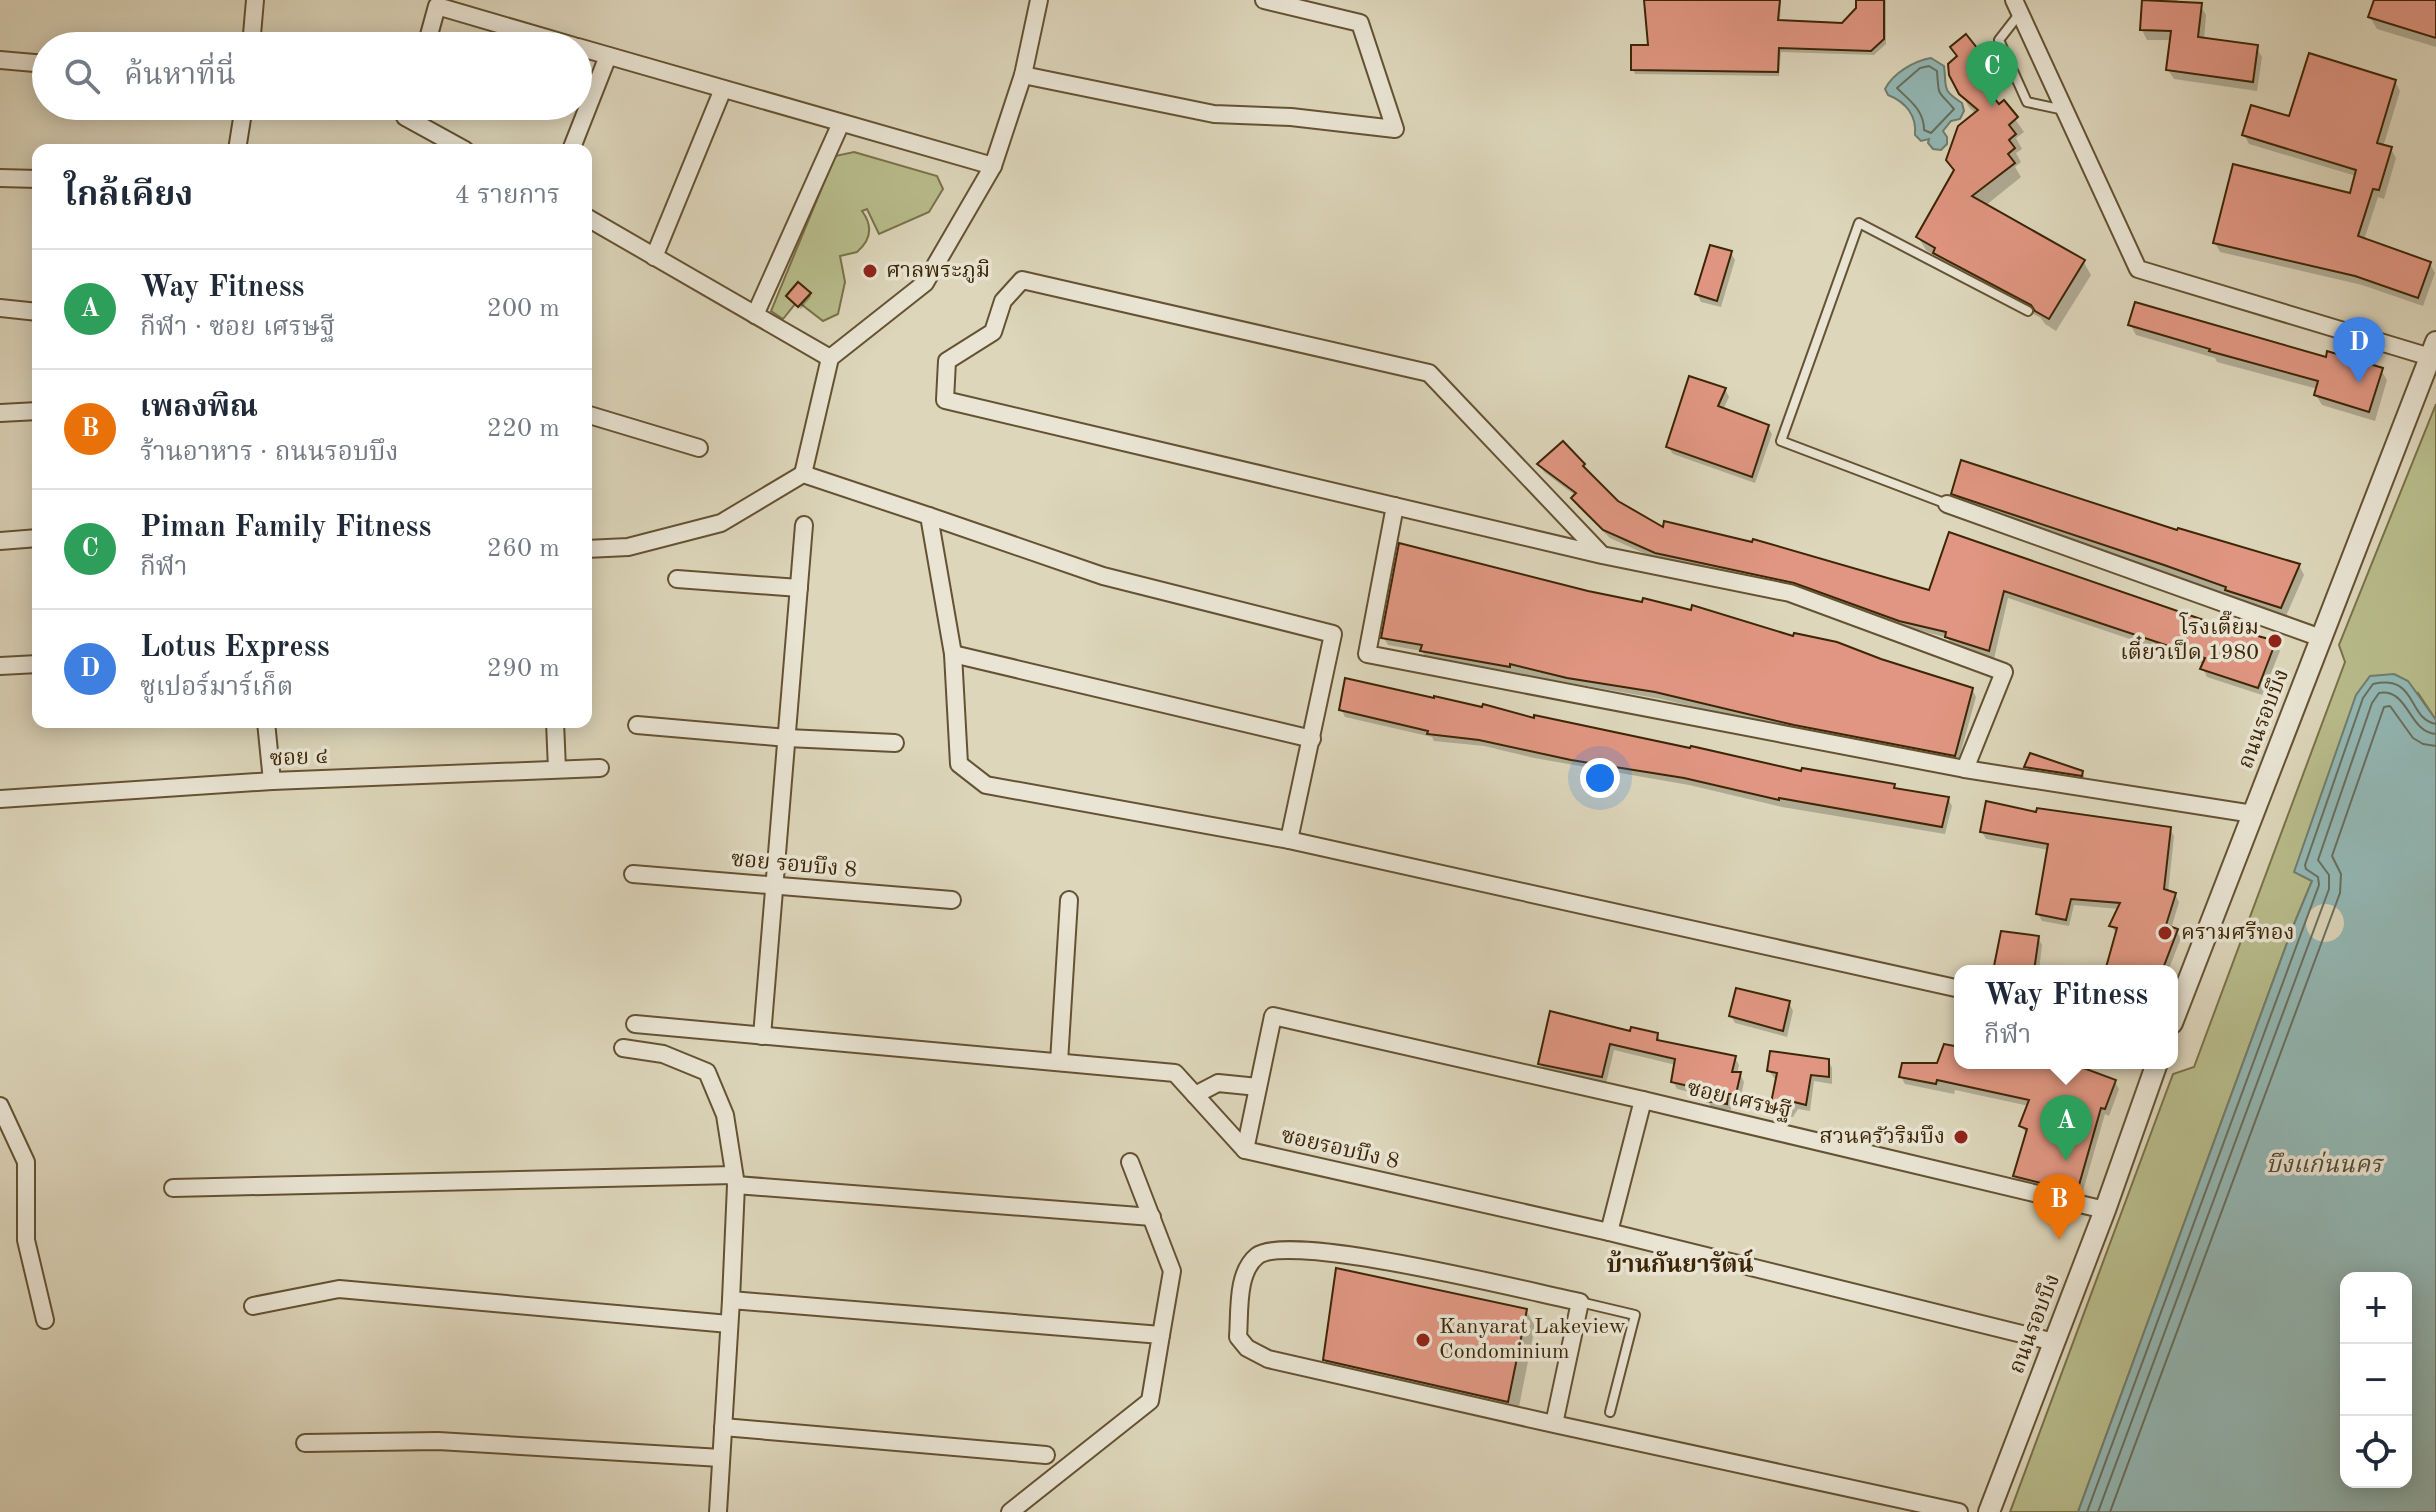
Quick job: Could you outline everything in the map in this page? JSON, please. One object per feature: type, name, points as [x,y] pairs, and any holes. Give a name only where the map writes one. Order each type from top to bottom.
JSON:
[{"type":"street","points":[[252,32],[255,0]]},
{"type":"street","points":[[592,549],[628,547],[721,523],[803,474],[830,358],[925,283],[993,166],[1023,75],[1039,0]]},
{"type":"street","points":[[1023,75],[1214,114],[1291,117],[1395,129],[1360,23],[1264,0]]},
{"type":"street","points":[[430,32],[437,6],[527,32]]},
{"type":"street","points":[[2017,7],[2138,269],[2433,350]]},
{"type":"street","points":[[592,51],[993,166]]},
{"type":"street","points":[[592,97],[608,56]]},
{"type":"street","points":[[0,60],[32,63]]},
{"type":"street","points":[[654,257],[723,89]]},
{"type":"street","points":[[238,144],[242,120]]},
{"type":"street","points":[[410,120],[454,144]]},
{"type":"street","points":[[573,144],[583,120]]},
{"type":"street","points":[[755,315],[841,123]]},
{"type":"street","points":[[0,178],[32,179]]},
{"type":"street","points":[[592,221],[830,358]]},
{"type":"street","points":[[1602,555],[1429,373],[1022,280],[1003,301],[993,332],[947,361],[945,400],[1602,555],[1790,593],[2004,672],[1965,769]]},
{"type":"street","points":[[0,308],[32,311]]},
{"type":"street","name":"ถนนรอบบึง","points":[[2178,1008],[2433,350]]},
{"type":"street","points":[[0,413],[32,411]]},
{"type":"street","points":[[592,416],[699,448]]},
{"type":"street","points":[[803,474],[1103,576],[1333,634],[1289,840]]},
{"type":"street","points":[[1947,504],[2321,638]]},
{"type":"street","points":[[1395,506],[1367,654],[1965,769],[2253,814]]},
{"type":"street","points":[[929,516],[953,654],[959,764],[986,785],[1289,840],[1954,988]]},
{"type":"street","points":[[762,1036],[804,525]]},
{"type":"street","points":[[0,541],[32,538]]},
{"type":"street","points":[[677,579],[799,588]]},
{"type":"street","points":[[953,654],[1312,739]]},
{"type":"street","points":[[0,666],[32,664]]},
{"type":"street","points":[[637,725],[787,738],[895,743]]},
{"type":"street","points":[[267,728],[272,781]]},
{"type":"street","points":[[555,728],[557,769]]},
{"type":"street","name":"ซอย ๔","points":[[0,799],[272,781],[600,768]]},
{"type":"street","name":"ซอย รอบบึง 8","points":[[633,874],[952,900]]},
{"type":"street","points":[[1059,1062],[1069,900]]},
{"type":"street","name":"ซอย เศรษฐี","points":[[1258,1087],[1273,1016],[2105,1210]]},
{"type":"street","points":[[635,1024],[1175,1073],[1245,1150]]},
{"type":"street","points":[[623,1048],[663,1054],[707,1072],[725,1115],[735,1180],[718,1512]]},
{"type":"street","name":"ถนนรอบบึง","points":[[1989,1512],[2105,1210],[2155,1069]]},
{"type":"street","points":[[1195,1095],[1218,1083],[1258,1087],[1245,1150]]},
{"type":"street","points":[[1609,1232],[1643,1100]]},
{"type":"street","points":[[0,1106],[26,1162],[26,1240],[45,1320]]},
{"type":"street","name":"ซอยรอบบึง 8","points":[[1245,1150],[1609,1232],[2054,1342]]},
{"type":"street","points":[[1010,1512],[1150,1401],[1172,1271],[1130,1162]]},
{"type":"street","points":[[173,1188],[735,1180],[1152,1217]]},
{"type":"street","points":[[1554,1424],[1580,1302],[1376,1259],[1304,1250],[1265,1251],[1254,1258],[1246,1269],[1238,1337],[1258,1355],[1554,1424],[1959,1512]]},
{"type":"street","points":[[253,1306],[339,1289],[729,1324]]},
{"type":"street","points":[[731,1300],[1161,1335]]},
{"type":"street","points":[[723,1427],[1046,1455]]},
{"type":"street","points":[[305,1443],[438,1441],[721,1458]]},
{"type":"lane","points":[[2017,7],[1999,40],[2027,102],[2065,110]]},
{"type":"lane","points":[[1947,504],[1781,441],[1859,223],[2028,311]]},
{"type":"lane","points":[[1580,1302],[1635,1315],[1610,1412]]},
{"type":"green space","points":[[854,152],[937,176],[943,189],[929,212],[879,234],[867,209],[862,211],[869,233],[857,252],[840,256],[845,282],[838,314],[823,321],[801,304],[811,293],[798,282],[786,296],[795,304],[783,319],[771,311],[835,156]]},
{"type":"green space","points":[[2436,404],[2436,720],[2418,693],[2295,872],[2312,881],[2078,1512],[2010,1512],[2173,1074],[2194,1067],[2345,662],[2339,645]]},
{"type":"water","points":[[1931,58],[1944,66],[1946,88],[1962,103],[1964,111],[1960,119],[1951,121],[1943,131],[1947,144],[1941,150],[1933,149],[1928,143],[1929,139],[1921,141],[1915,135],[1909,110],[1888,95],[1885,89],[1905,69]]},
{"type":"water","name":"บึงแก่นนคร","points":[[2394,674],[2408,681],[2436,720],[2436,1512],[2078,1512],[2312,881],[2294,872],[2356,695],[2370,676]]},
{"type":"pier","points":[[2325,904],[2338,910],[2344,923],[2338,936],[2325,942],[2312,936],[2306,923],[2312,910]]},
{"type":"building","points":[[1644,0],[1780,0],[1778,20],[1842,23],[1856,8],[1856,0],[1884,0],[1884,39],[1871,51],[1779,48],[1778,72],[1631,70],[1631,45],[1648,45]]},
{"type":"building","points":[[2142,0],[2202,3],[2198,37],[2258,45],[2253,82],[2166,70],[2171,31],[2140,30]]},
{"type":"building","points":[[2374,0],[2436,0],[2436,38],[2368,17]]},
{"type":"building","points":[[1966,34],[1993,68],[1979,79],[1999,104],[2004,100],[2018,117],[2009,125],[2016,134],[2009,140],[2015,148],[2008,154],[2015,163],[1972,196],[2085,260],[2049,319],[2031,305],[1933,253],[1935,248],[1916,237],[1954,170],[1946,160],[1958,126],[1978,110],[1959,94],[1949,75],[1948,64],[1957,56],[1950,47]]},
{"type":"building","points":[[2309,53],[2396,80],[2377,143],[2392,147],[2379,190],[2373,189],[2358,236],[2431,262],[2418,298],[2355,276],[2213,243],[2233,164],[2350,193],[2356,170],[2242,135],[2251,105],[2289,116]]},
{"type":"building","points":[[1710,245],[1732,251],[1717,301],[1695,294]]},
{"type":"building","points":[[798,282],[811,293],[798,307],[786,296]]},
{"type":"building","points":[[2135,302],[2326,357],[2327,351],[2383,368],[2369,412],[2314,395],[2318,381],[2128,325]]},
{"type":"building","points":[[1689,376],[1726,388],[1718,406],[1769,425],[1752,477],[1666,447]]},
{"type":"building","points":[[1563,441],[1618,501],[1663,527],[1664,521],[1752,542],[1753,539],[1929,590],[1949,532],[2218,625],[2276,641],[2258,688],[2200,669],[2205,658],[2004,591],[1989,651],[1945,637],[1946,632],[1899,621],[1794,583],[1655,553],[1603,530],[1571,498],[1576,493],[1537,464]]},
{"type":"building","points":[[1961,460],[2177,530],[2300,564],[2281,608],[2225,590],[2226,587],[2164,565],[1951,494]]},
{"type":"building","points":[[1399,543],[1588,591],[1642,602],[1643,598],[1691,610],[1692,605],[1793,636],[1794,633],[1837,642],[1973,688],[1955,756],[1794,725],[1655,692],[1567,678],[1510,664],[1510,667],[1420,651],[1422,645],[1381,638]]},
{"type":"building","points":[[1345,678],[1434,698],[1482,707],[1483,704],[1534,718],[1534,715],[1691,746],[1801,771],[1802,768],[1895,784],[1894,788],[1949,797],[1942,827],[1779,800],[1684,778],[1571,760],[1479,740],[1427,734],[1428,731],[1339,710]]},
{"type":"building","points":[[2030,753],[2083,771],[2082,776],[2024,767]]},
{"type":"building","points":[[1986,801],[2036,812],[2037,808],[2171,827],[2164,889],[2176,893],[2166,925],[2178,929],[2164,965],[2107,965],[2117,928],[2109,926],[2120,903],[2071,899],[2066,920],[2036,914],[2048,844],[1980,832]]},
{"type":"building","points":[[2001,931],[2039,936],[2035,965],[1994,965]]},
{"type":"building","points":[[1736,988],[1790,1001],[1783,1031],[1729,1016]]},
{"type":"building","points":[[1550,1011],[1630,1031],[1631,1027],[1658,1033],[1657,1040],[1736,1056],[1732,1072],[1741,1072],[1736,1094],[1728,1094],[1727,1104],[1705,1101],[1706,1090],[1671,1082],[1675,1059],[1610,1044],[1602,1077],[1538,1064]]},
{"type":"building","points":[[1944,1044],[1954,1046],[1954,1069],[2086,1069],[2116,1080],[2105,1109],[2101,1108],[2077,1192],[2013,1176],[2027,1129],[2019,1126],[2029,1100],[1937,1080],[1936,1084],[1899,1077],[1902,1063],[1937,1063]]},
{"type":"building","points":[[1770,1051],[1829,1059],[1829,1077],[1811,1075],[1806,1105],[1794,1102],[1789,1110],[1770,1108],[1777,1073],[1767,1071]]},
{"type":"building","name":"Kanyarat Lakeview Condominium","points":[[1336,1268],[1527,1309],[1508,1402],[1323,1360]]},
{"type":"place","name":"Piman Family Fitness","points":[[1992,107]]},
{"type":"place","name":"ศาลพระภูมิ","points":[[870,271]]},
{"type":"place","name":"Lotus Express","points":[[2359,383]]},
{"type":"place","name":"โรงเตี๊ยม เตี๋ยวเป็ด 1980","points":[[2275,641]]},
{"type":"place","name":"ครามศรีทอง","points":[[2165,933]]},
{"type":"place","name":"สวนครัวริมบึง","points":[[1961,1137]]},
{"type":"place","name":"Way Fitness","points":[[2066,1161]]},
{"type":"place","name":"เพลงพิณ","points":[[2059,1240]]},
{"type":"place","name":"Kanyarat Lakeview Condominium","points":[[1423,1340]]},
{"type":"district","name":"บ้านกันยารัตน์","points":[[1680,1266]]}]
